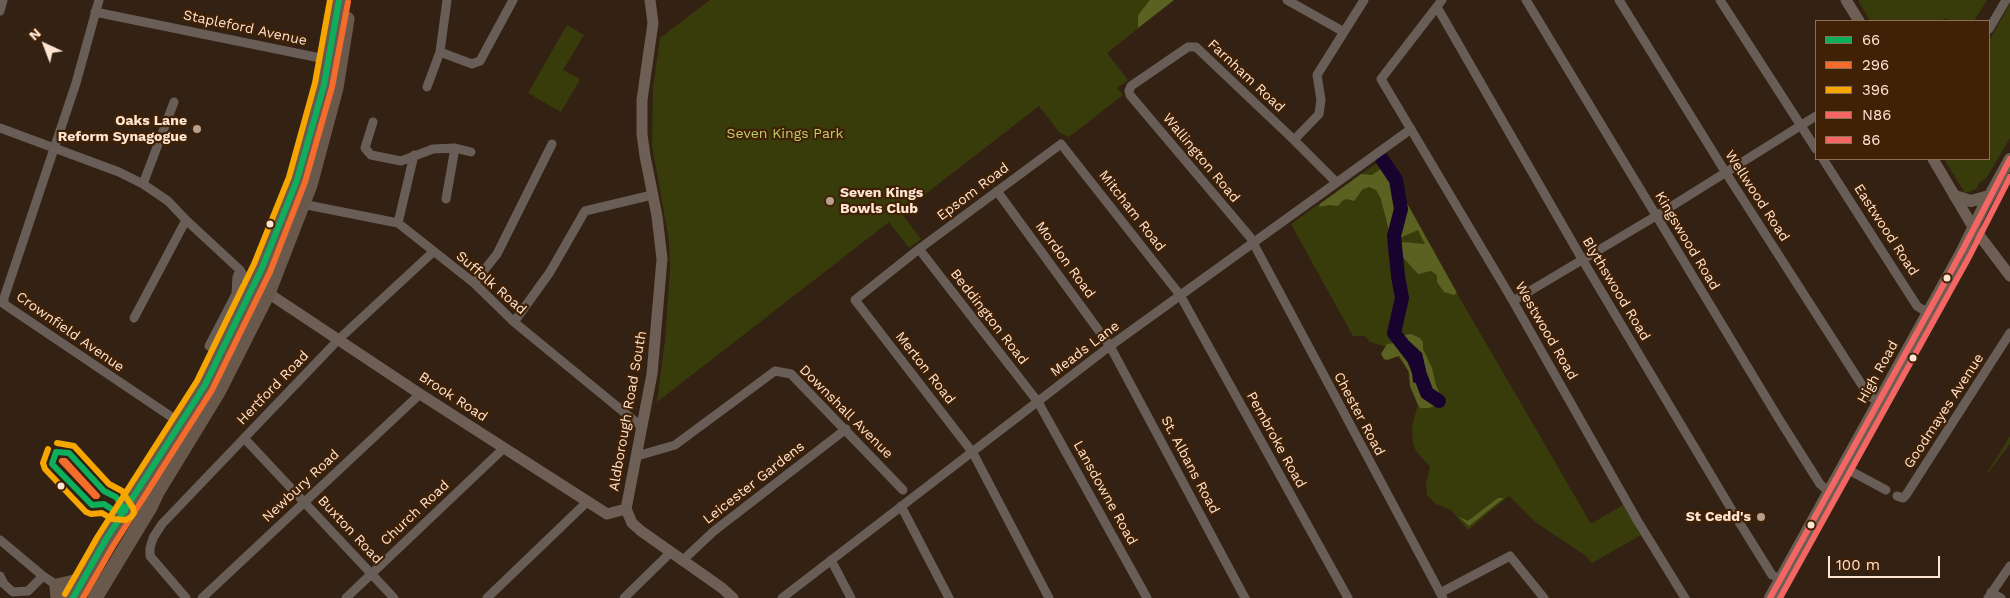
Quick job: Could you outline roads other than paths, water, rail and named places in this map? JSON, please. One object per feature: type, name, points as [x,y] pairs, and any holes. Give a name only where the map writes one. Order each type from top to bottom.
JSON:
[{"type":"highway","points":[[83,595],[96,557],[127,513],[205,385],[262,268],[297,180],[330,60],[339,0]]},
{"type":"highway","points":[[58,592],[83,595],[114,567],[218,392],[268,293],[310,185],[336,88],[350,0]]},
{"type":"highway","points":[[127,513],[157,492]]},
{"type":"highway","points":[[127,513],[130,524],[135,532]]},
{"type":"main road","name":"High Road","points":[[1770,598],[1928,313],[2010,159]]},
{"type":"main road","points":[[1955,196],[1971,201],[1989,196]]},
{"type":"street","points":[[0,11],[3,0]]},
{"type":"street","points":[[54,148],[76,83],[99,0]]},
{"type":"street","points":[[427,87],[440,52],[447,0]]},
{"type":"street","points":[[440,52],[472,64],[480,61],[513,0]]},
{"type":"street","name":"Aldborough Road South","points":[[650,0],[653,23],[642,100],[642,134],[662,259],[660,302],[652,374],[626,509],[632,524],[670,553],[722,588],[733,598]]},
{"type":"street","points":[[1294,140],[1319,114],[1321,100],[1317,75],[1364,0]]},
{"type":"street","name":"Kingswood Road","points":[[1526,0],[1820,484],[1829,492]]},
{"type":"street","name":"Wellwood Road","points":[[1619,0],[1726,173],[1869,396],[1879,402]]},
{"type":"street","points":[[1720,0],[1815,147]]},
{"type":"street","points":[[1846,0],[1858,20]]},
{"type":"street","points":[[1990,27],[2006,0]]},
{"type":"street","points":[[1293,1],[1344,32]]},
{"type":"street","name":"Westwood Road","points":[[1439,3],[1381,79],[1513,300],[1632,511],[1685,598]]},
{"type":"street","name":"Blythswood Road","points":[[1439,3],[1582,259],[1772,575],[1780,579]]},
{"type":"street","name":"Stapleford Avenue","points":[[96,12],[330,60]]},
{"type":"street","name":"Farnham Road","points":[[1129,91],[1131,86],[1192,46],[1294,140],[1336,182]]},
{"type":"street","name":"Wallington Road","points":[[1129,91],[1130,95],[1253,242]]},
{"type":"street","points":[[143,184],[174,102]]},
{"type":"street","points":[[1513,300],[1656,216],[1815,117]]},
{"type":"street","points":[[373,122],[365,148],[371,155],[401,161],[433,150],[455,148],[471,152]]},
{"type":"street","points":[[0,128],[119,172],[143,184],[168,201],[240,270],[252,290]]},
{"type":"street","name":"Meads Lane","points":[[782,598],[1110,346],[1411,129]]},
{"type":"street","points":[[474,283],[497,254],[552,144]]},
{"type":"street","name":"Epsom Road","points":[[855,300],[997,190],[1061,144]]},
{"type":"street","name":"Mitcham Road","points":[[1061,144],[1180,295]]},
{"type":"street","name":"Crownfield Avenue","points":[[54,148],[4,298],[4,304],[182,424]]},
{"type":"street","points":[[446,199],[455,148]]},
{"type":"street","points":[[398,223],[414,156]]},
{"type":"street","name":"Eastwood Road","points":[[1824,160],[1917,306],[1928,313]]},
{"type":"street","points":[[1934,160],[1973,227],[2010,276]]},
{"type":"street","name":"Mordon Road","points":[[997,190],[1110,346]]},
{"type":"street","points":[[514,322],[550,272],[585,211],[652,196]]},
{"type":"street","name":"Suffolk Road","points":[[302,204],[398,223],[474,283],[514,322],[642,427]]},
{"type":"street","points":[[134,318],[186,220]]},
{"type":"street","name":"Chester Road","points":[[1253,242],[1442,596]]},
{"type":"street","name":"Beddington Road","points":[[920,249],[1038,402]]},
{"type":"street","name":"Hertford Road","points":[[186,598],[150,556],[153,538],[162,524],[340,339],[433,252]]},
{"type":"street","points":[[240,270],[248,272],[262,268]]},
{"type":"street","points":[[209,346],[236,294],[240,270]]},
{"type":"street","name":"Brook Road","points":[[268,293],[340,339],[420,394],[607,514],[626,509]]},
{"type":"street","name":"Pembroke Road","points":[[1180,295],[1348,598]]},
{"type":"street","name":"Merton Road","points":[[855,300],[972,453],[1048,598]]},
{"type":"street","name":"Goodmayes Avenue","points":[[1897,496],[1903,498],[1906,495],[2010,333]]},
{"type":"street","name":"St. Albans Road","points":[[1110,346],[1246,598]]},
{"type":"street","name":"Downshall Avenue","points":[[637,456],[675,444],[775,371],[791,374],[903,490]]},
{"type":"street","name":"Newbury Road","points":[[202,598],[420,394]]},
{"type":"street","name":"Lansdowne Road","points":[[1038,402],[1146,598]]},
{"type":"street","name":"Leicester Gardens","points":[[682,560],[714,531],[846,429]]},
{"type":"street","name":"Buxton Road","points":[[244,438],[394,598]]},
{"type":"street","name":"Church Road","points":[[346,598],[504,448]]},
{"type":"street","points":[[1843,467],[1886,490]]},
{"type":"street","points":[[487,598],[588,501]]},
{"type":"street","points":[[901,506],[949,598]]},
{"type":"street","points":[[0,540],[43,576],[58,592]]},
{"type":"street","points":[[624,598],[670,553]]},
{"type":"street","points":[[1442,596],[1510,556],[1544,598]]},
{"type":"street","points":[[831,560],[851,598]]},
{"type":"street","points":[[2000,598],[1989,595],[2010,566]]},
{"type":"street","points":[[0,576],[4,584],[12,592],[28,591],[43,576]]},
{"type":"waterway","points":[[1382,159],[1396,180],[1401,209],[1394,236],[1402,298],[1394,333],[1414,359],[1427,393],[1439,401]]},
{"type":"place","name":"Oaks Lane Reform Synagogue","points":[[197,129]]},
{"type":"place","name":"Seven Kings Bowls Club","points":[[830,201]]},
{"type":"place","name":"St Cedd's","points":[[1761,517]]},
{"type":"park label","name":"Seven Kings Park","points":[[785,134]]}]
